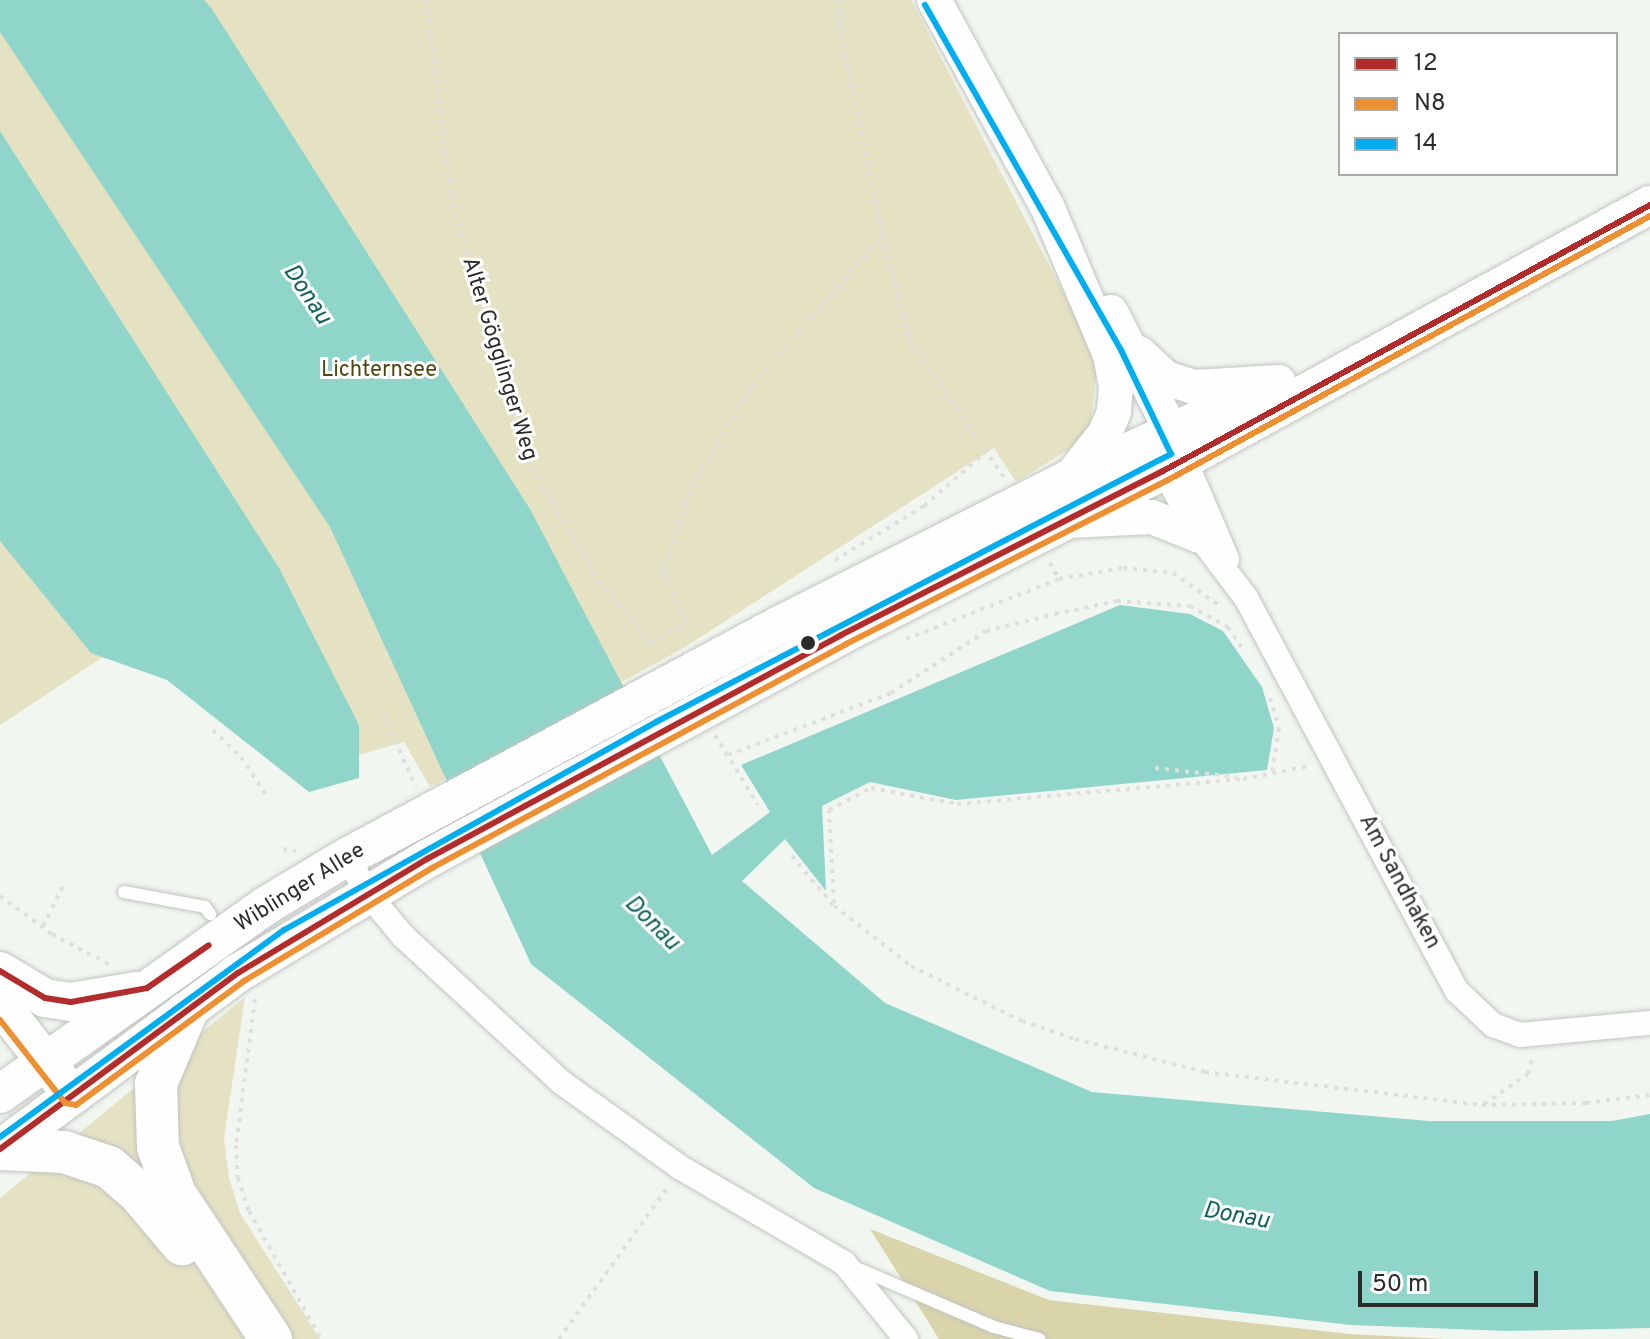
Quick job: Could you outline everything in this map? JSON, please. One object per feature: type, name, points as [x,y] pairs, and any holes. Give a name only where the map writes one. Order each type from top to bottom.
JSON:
[{"type":"highway","points":[[202,1001],[156,1084],[158,1147],[175,1194],[271,1339]]},
{"type":"highway","points":[[0,1149],[64,1152],[109,1167],[177,1237],[243,1339]]},
{"type":"main road","points":[[0,1149],[289,939],[427,859],[651,715],[1069,479],[1167,450],[1490,289],[1650,205]]},
{"type":"main road","points":[[651,715],[1051,538],[1167,450],[1279,382],[1490,289]]},
{"type":"main road","name":"Wiblinger Allee","points":[[0,1094],[147,988],[347,857],[406,825],[651,715]]},
{"type":"main road","points":[[0,971],[45,998],[71,1002],[147,988]]},
{"type":"main road","points":[[0,1004],[72,1096]]},
{"type":"street","points":[[934,0],[1047,206],[1130,345],[1167,450]]},
{"type":"street","points":[[1047,206],[1104,337],[1116,387],[1105,433],[1069,479]]},
{"type":"street","points":[[1130,345],[1166,378],[1194,387],[1279,382]]},
{"type":"street","name":"Am Sandhaken","points":[[1167,450],[1199,536],[1243,594]]},
{"type":"street","name":"Am Sandhaken","points":[[1167,450],[1457,991],[1493,1025],[1520,1035],[1650,1023]]},
{"type":"street","points":[[1051,538],[1107,516],[1152,517],[1199,536]]},
{"type":"street","points":[[347,857],[368,894],[404,937],[561,1082],[681,1168],[844,1263],[906,1339]]},
{"type":"lane","points":[[124,892],[205,907],[210,914]]},
{"type":"lane","points":[[844,1263],[994,1327],[1039,1339]]},
{"type":"path","name":"Alter Gögglinger Weg","points":[[426,0],[451,194],[532,468],[598,580],[651,643],[686,622],[662,571],[696,478],[752,386],[882,236]]},
{"type":"path","points":[[840,0],[839,24],[882,236],[910,342],[1007,482]]},
{"type":"path","points":[[1051,538],[1059,579],[1123,568],[1173,573],[1226,610],[1243,594]]},
{"type":"path","points":[[758,805],[728,755],[891,693],[986,631],[1117,601],[1157,600],[1190,606],[1228,627],[1251,659]]},
{"type":"path","points":[[1269,693],[1279,728],[1272,773]]},
{"type":"path","points":[[383,713],[406,766]]},
{"type":"path","points":[[213,730],[241,757],[268,798]]},
{"type":"path","points":[[834,906],[829,810],[871,788],[957,804],[1243,779],[1334,761]]},
{"type":"path","points":[[1155,768],[1243,779]]},
{"type":"path","points":[[792,856],[834,906],[911,966],[1022,1021],[1075,1039],[1205,1072],[1482,1105],[1586,1103],[1650,1095]]},
{"type":"path","points":[[43,926],[65,882]]},
{"type":"path","points":[[256,989],[236,1145],[238,1178],[249,1211],[321,1339]]},
{"type":"path","points":[[1482,1105],[1528,1074],[1541,1035]]},
{"type":"path","points":[[559,1339],[681,1168]]},
{"type":"green space","name":"Lichternsee","points":[[0,0],[911,0],[1098,359],[1089,437],[1016,482],[994,448],[682,649],[430,787],[404,742],[289,775],[124,643],[0,725]]},
{"type":"green space","points":[[245,997],[224,1138],[229,1178],[240,1213],[320,1339],[0,1339],[0,1198]]},
{"type":"shaded area","points":[[870,1229],[1049,1300],[1349,1334],[1445,1339],[939,1339]]},
{"type":"water","name":"Donau","points":[[0,0],[204,0],[212,9],[530,509],[712,855],[770,812],[741,765],[1120,605],[1190,614],[1223,631],[1262,687],[1274,728],[1267,770],[956,800],[870,782],[822,806],[826,891],[785,839],[742,881],[885,1003],[1092,1092],[1429,1121],[1612,1121],[1650,1114],[1650,1328],[1507,1331],[1351,1325],[1050,1291],[814,1188],[531,964],[330,527],[0,32]]},
{"type":"water","points":[[0,131],[279,568],[359,725],[359,778],[309,792],[167,680],[91,653],[0,541]]},
{"type":"transit line","name":"14","points":[[0,1137],[284,930],[656,722],[1171,454],[1121,350],[925,5]]},
{"type":"transit line","name":"12","points":[[0,1149],[238,973],[427,859],[841,635],[1163,471],[1650,205]]},
{"type":"transit line","name":"N8","points":[[0,1020],[65,1103],[76,1105],[244,981],[432,868],[846,644],[1168,480],[1650,216]]},
{"type":"transit line","name":"12","points":[[0,971],[45,998],[71,1002],[147,988],[209,945]]}]
